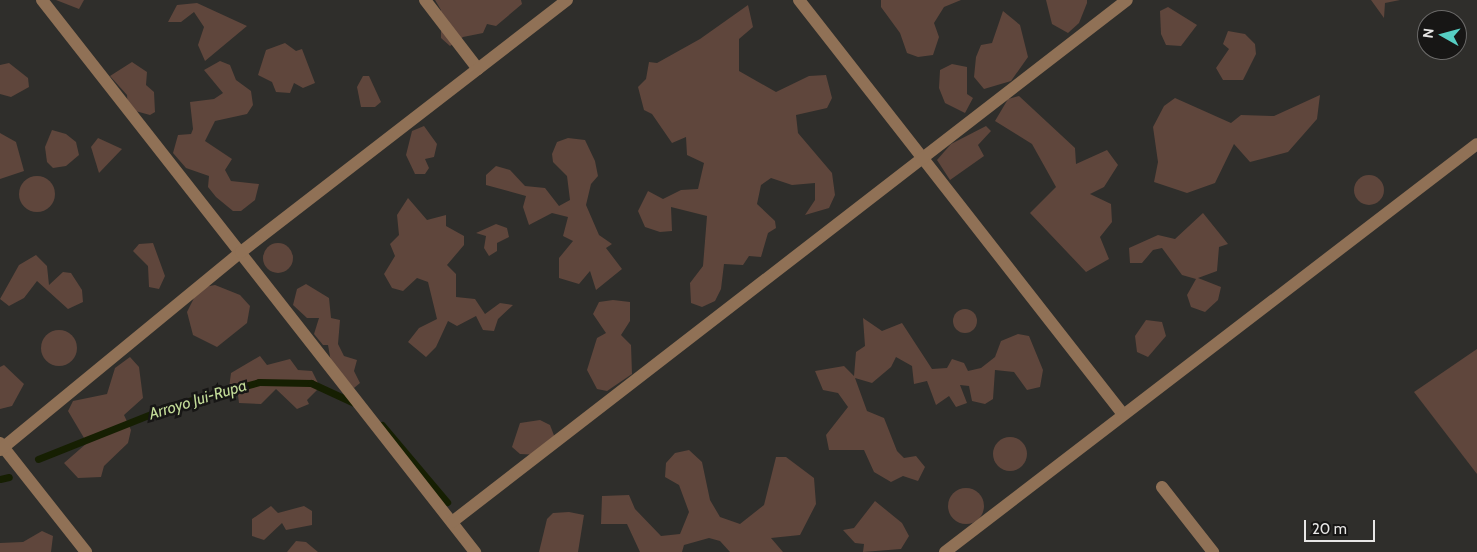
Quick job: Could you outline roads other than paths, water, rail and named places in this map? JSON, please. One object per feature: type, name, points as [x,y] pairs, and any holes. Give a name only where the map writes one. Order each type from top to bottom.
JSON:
[{"type":"street","points":[[42,0],[474,552]]},
{"type":"street","points":[[425,0],[478,69]]},
{"type":"street","points":[[86,552],[1,447],[241,252],[568,0]]},
{"type":"street","points":[[799,0],[1122,414]]},
{"type":"street","points":[[452,522],[1127,0]]},
{"type":"street","points":[[945,552],[1122,414],[1477,144]]},
{"type":"street","points":[[1162,487],[1213,552]]},
{"type":"waterway","name":"Arroyo Jui-Rupa","points":[[38,459],[174,405],[259,382],[311,383],[354,403]]},
{"type":"waterway","name":"Arroyo Jui-Rupa","points":[[382,425],[447,502]]},
{"type":"waterway","name":"Arroyo Jui-Rupa","points":[[0,479],[9,477]]}]
